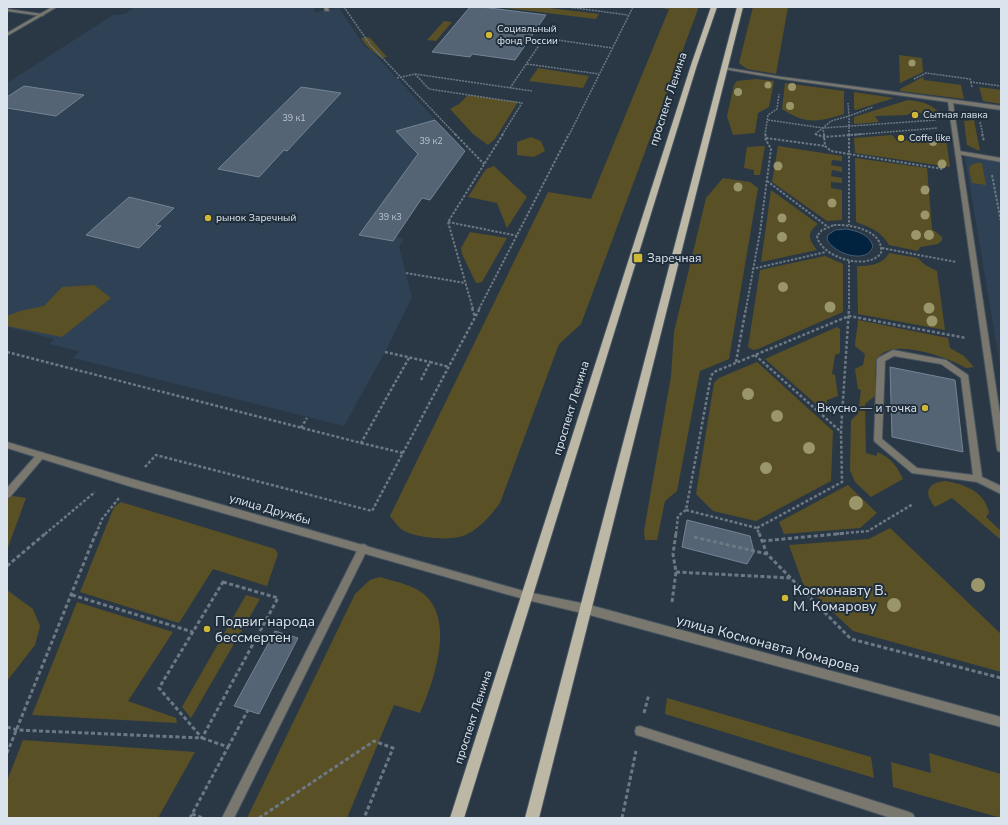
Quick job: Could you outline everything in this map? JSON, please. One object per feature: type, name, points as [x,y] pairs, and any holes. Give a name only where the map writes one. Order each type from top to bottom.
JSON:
[{"type":"main road","name":"проспект Ленина","points":[[457,818],[714,7]]},
{"type":"main road","points":[[532,818],[740,7]]},
{"type":"street","points":[[7,35],[56,7]]},
{"type":"street","points":[[7,10],[42,15]]},
{"type":"street","points":[[724,68],[782,78],[1001,108]]},
{"type":"street","points":[[950,101],[959,153],[1001,448]]},
{"type":"street","points":[[959,153],[1001,160]]},
{"type":"street","points":[[978,479],[965,377],[943,362],[893,353],[881,360],[878,440],[915,471],[978,479],[1001,490]]},
{"type":"street","name":"улица Дружбы","points":[[7,445],[527,596]]},
{"type":"street","points":[[7,494],[41,455]]},
{"type":"street","points":[[228,818],[363,548]]},
{"type":"street","name":"улица Космонавта Комарова","points":[[527,596],[586,608],[1001,722]]},
{"type":"street","points":[[640,731],[909,818]]},
{"type":"path","points":[[344,7],[371,46],[484,164]]},
{"type":"path","points":[[568,7],[628,15]]},
{"type":"path","points":[[156,455],[372,512],[518,236],[632,7]]},
{"type":"path","points":[[510,88],[544,38],[612,48]]},
{"type":"path","points":[[527,64],[599,74]]},
{"type":"path","points":[[894,93],[894,89],[926,73],[970,79],[970,82],[1001,86]]},
{"type":"path","points":[[415,74],[429,89],[522,103],[448,222],[475,318]]},
{"type":"path","points":[[397,78],[415,74],[532,92]]},
{"type":"path","points":[[735,363],[760,232],[771,149],[765,138],[768,115],[777,109],[782,78]]},
{"type":"path","points":[[848,87],[849,225]]},
{"type":"path","points":[[768,120],[824,128],[937,120],[939,128],[824,138],[815,134],[824,128],[831,121],[849,116]]},
{"type":"path","points":[[824,128],[825,146]]},
{"type":"path","points":[[765,138],[825,146],[831,151],[961,172]]},
{"type":"path","points":[[766,181],[828,226]]},
{"type":"path","points":[[448,222],[518,236]]},
{"type":"path","points":[[849,225],[859,227],[875,236],[880,242],[882,248],[881,253],[876,258],[860,262],[837,258],[826,252],[818,240],[818,234],[821,230],[828,226],[849,225]]},
{"type":"path","points":[[882,248],[974,265]]},
{"type":"path","points":[[752,269],[826,252]]},
{"type":"path","points":[[686,510],[757,528],[842,482],[840,431],[849,316],[849,261]]},
{"type":"path","points":[[406,273],[465,283]]},
{"type":"path","points":[[672,602],[676,572],[673,554],[678,516],[686,510],[711,376],[714,372],[849,316],[985,342]]},
{"type":"path","points":[[7,352],[403,453]]},
{"type":"path","points":[[386,352],[449,367]]},
{"type":"path","points":[[755,355],[840,431]]},
{"type":"path","points":[[361,443],[409,358]]},
{"type":"path","points":[[421,380],[430,362]]},
{"type":"path","points":[[301,428],[307,418]]},
{"type":"path","points":[[7,566],[93,492],[100,494]]},
{"type":"path","points":[[112,498],[118,500]]},
{"type":"path","points":[[762,541],[868,531],[913,504]]},
{"type":"path","points":[[8,750],[102,519]]},
{"type":"path","points":[[757,528],[767,554],[851,639],[1001,678]]},
{"type":"path","points":[[694,537],[767,554]]},
{"type":"path","points":[[676,572],[791,578]]},
{"type":"path","points":[[223,582],[278,598],[202,738],[160,688],[223,582]]},
{"type":"path","points":[[72,595],[193,632]]},
{"type":"path","points":[[622,818],[649,694]]},
{"type":"path","points":[[203,818],[191,816],[248,710]]},
{"type":"path","points":[[7,727],[17,730],[202,738],[228,747]]},
{"type":"path","points":[[259,818],[374,741],[393,748],[364,818]]},
{"type":"shaded area","name":"рынок Заречный","points":[[135,7],[314,7],[315,12],[339,8],[365,47],[371,50],[465,152],[454,155],[450,171],[430,200],[422,198],[396,236],[404,239],[399,247],[412,297],[385,352],[344,426],[73,358],[79,351],[49,344],[54,339],[7,327],[7,83],[113,15],[125,14]]},
{"type":"shaded area","points":[[497,7],[541,7],[599,14],[596,19]]},
{"type":"shaded area","points":[[698,7],[698,9],[581,324],[559,344],[500,503],[488,518],[479,526],[469,533],[457,538],[430,538],[405,531],[400,528],[390,516],[548,192],[591,199],[669,9],[661,8]]},
{"type":"shaded area","points":[[753,7],[788,7],[776,74],[747,69],[739,63]]},
{"type":"shaded area","points":[[444,21],[452,22],[436,41],[427,40]]},
{"type":"shaded area","points":[[368,37],[387,57],[381,58],[367,46],[361,38]]},
{"type":"shaded area","points":[[899,55],[922,58],[923,72],[900,83]]},
{"type":"shaded area","points":[[538,68],[589,76],[583,88],[529,81]]},
{"type":"shaded area","points":[[923,77],[924,80],[961,85],[964,99],[900,91],[900,89]]},
{"type":"shaded area","points":[[756,79],[774,81],[769,107],[758,113],[755,133],[733,135],[727,116],[734,85],[737,81]]},
{"type":"shaded area","points":[[785,83],[844,91],[844,114],[819,120],[805,120],[798,118],[782,109]]},
{"type":"shaded area","points":[[979,87],[1001,90],[1001,104],[983,101]]},
{"type":"shaded area","points":[[854,92],[894,98],[856,110],[854,109]]},
{"type":"shaded area","points":[[468,95],[518,102],[495,139],[488,145],[473,134],[450,109],[459,104]]},
{"type":"shaded area","points":[[908,100],[928,104],[936,109],[943,117],[927,118],[921,113],[908,114],[909,115],[875,116],[879,122],[854,124],[854,117]]},
{"type":"shaded area","points":[[974,120],[980,151],[967,145],[964,121]]},
{"type":"shaded area","points":[[892,135],[897,141],[911,140],[910,138],[946,138],[950,167],[855,153],[854,138]]},
{"type":"shaded area","points":[[531,137],[541,141],[545,151],[534,157],[517,155],[517,142]]},
{"type":"shaded area","points":[[765,146],[760,175],[754,175],[754,170],[744,168],[747,147]]},
{"type":"shaded area","points":[[778,146],[842,156],[842,161],[832,160],[831,165],[842,167],[842,172],[832,170],[831,176],[842,178],[842,183],[831,182],[831,188],[842,190],[842,220],[827,221],[772,182]]},
{"type":"shaded area","points":[[965,157],[1001,162],[1001,372]]},
{"type":"shaded area","points":[[855,158],[927,168],[932,229],[942,237],[942,240],[938,244],[920,247],[918,251],[889,245],[886,240],[875,230],[856,222]]},
{"type":"shaded area","points":[[982,163],[986,185],[972,183],[969,169],[971,165]]},
{"type":"shaded area","points":[[494,166],[527,197],[507,228],[497,203],[468,197],[486,169]]},
{"type":"shaded area","points":[[723,178],[750,182],[758,188],[729,359],[700,371],[677,491],[665,501],[657,540],[645,540],[644,531],[671,376],[674,332],[706,198]]},
{"type":"shaded area","points":[[771,190],[818,224],[814,227],[810,234],[812,243],[817,250],[761,262]]},
{"type":"shaded area","points":[[846,229],[866,236],[873,246],[870,252],[865,255],[850,255],[843,253],[830,244],[827,239],[828,235],[835,230]]},
{"type":"shaded area","points":[[470,232],[507,238],[482,282],[476,283],[462,254],[461,248]]},
{"type":"shaded area","points":[[889,253],[918,258],[925,265],[937,271],[945,330],[858,314],[857,266],[875,264],[883,260]]},
{"type":"shaded area","points":[[825,256],[843,264],[843,312],[758,349],[753,350],[748,347],[760,270]]},
{"type":"shaded area","points":[[94,285],[111,298],[62,337],[7,326],[7,316],[20,311],[44,306],[62,287]]},
{"type":"shaded area","points":[[858,320],[948,338],[950,348],[964,356],[974,367],[966,368],[935,355],[908,349],[886,351],[879,357],[875,371],[875,396],[865,404],[866,453],[877,456],[877,452],[886,456],[896,466],[903,479],[871,497],[855,482],[850,470],[851,421],[858,414],[861,390],[858,389],[855,369],[863,365],[865,354],[855,346]]},
{"type":"shaded area","points":[[837,327],[840,329],[840,353],[835,355],[832,374],[835,375],[838,396],[827,400],[826,413],[765,359]]},
{"type":"shaded area","points":[[757,362],[833,431],[831,481],[756,521],[713,511],[696,494],[714,383],[719,378]]},
{"type":"shaded area","points":[[945,481],[960,484],[979,494],[987,506],[989,513],[986,517],[1001,531],[1001,540],[952,498],[935,507],[929,497],[929,490],[934,484]]},
{"type":"shaded area","points":[[848,485],[877,513],[860,528],[784,534],[779,522]]},
{"type":"shaded area","points":[[7,495],[26,498],[7,550]]},
{"type":"shaded area","points":[[121,502],[275,549],[278,554],[267,586],[213,569],[179,623],[80,592],[114,507]]},
{"type":"shaded area","points":[[890,528],[1001,634],[1001,672],[853,631],[803,584],[789,545],[869,539]]},
{"type":"shaded area","points":[[380,577],[405,584],[417,590],[427,597],[435,609],[439,623],[440,638],[438,654],[435,670],[420,713],[394,705],[347,818],[247,818],[355,594],[370,580]]},
{"type":"shaded area","points":[[7,590],[33,609],[40,626],[35,645],[7,681]]},
{"type":"shaded area","points":[[246,595],[260,599],[191,718],[182,707]]},
{"type":"shaded area","points":[[77,602],[173,632],[128,701],[176,718],[177,723],[32,715]]},
{"type":"shaded area","points":[[667,698],[871,757],[874,778],[665,714]]},
{"type":"shaded area","points":[[23,740],[195,752],[158,818],[7,818],[7,781]]},
{"type":"shaded area","points":[[929,753],[1001,774],[1001,818],[893,787],[891,762],[931,773]]},
{"type":"building","name":"Социальный фонд России","points":[[470,7],[546,15],[515,60],[472,54],[470,57],[432,52]]},
{"type":"building","points":[[24,86],[84,95],[56,116],[7,108],[7,97]]},
{"type":"building","points":[[301,87],[341,93],[287,151],[284,150],[259,177],[218,169]]},
{"type":"building","points":[[435,120],[465,151],[430,200],[422,198],[393,241],[359,235],[418,154],[396,131]]},
{"type":"building","points":[[129,197],[174,208],[156,225],[161,226],[139,248],[86,235]]},
{"type":"building","name":"Вкусно — и точка","points":[[890,367],[955,380],[963,452],[892,437]]},
{"type":"building","points":[[687,520],[750,536],[754,552],[747,564],[682,547]]},
{"type":"building","points":[[275,631],[298,638],[259,714],[234,706]]},
{"type":"place","name":"Социальный фонд России","points":[[489,35]]},
{"type":"place","name":"Сытная лавка","points":[[915,115]]},
{"type":"place","name":"Coffe like","points":[[901,138]]},
{"type":"place","name":"рынок Заречный","points":[[208,218]]},
{"type":"place","name":"Заречная","points":[[638,258]]},
{"type":"place","name":"Вкусно — и точка","points":[[925,408]]},
{"type":"place","name":"Космонавту В. М. Комарову","points":[[785,598]]},
{"type":"place","name":"Подвиг народа бессмертен","points":[[207,629]]}]
